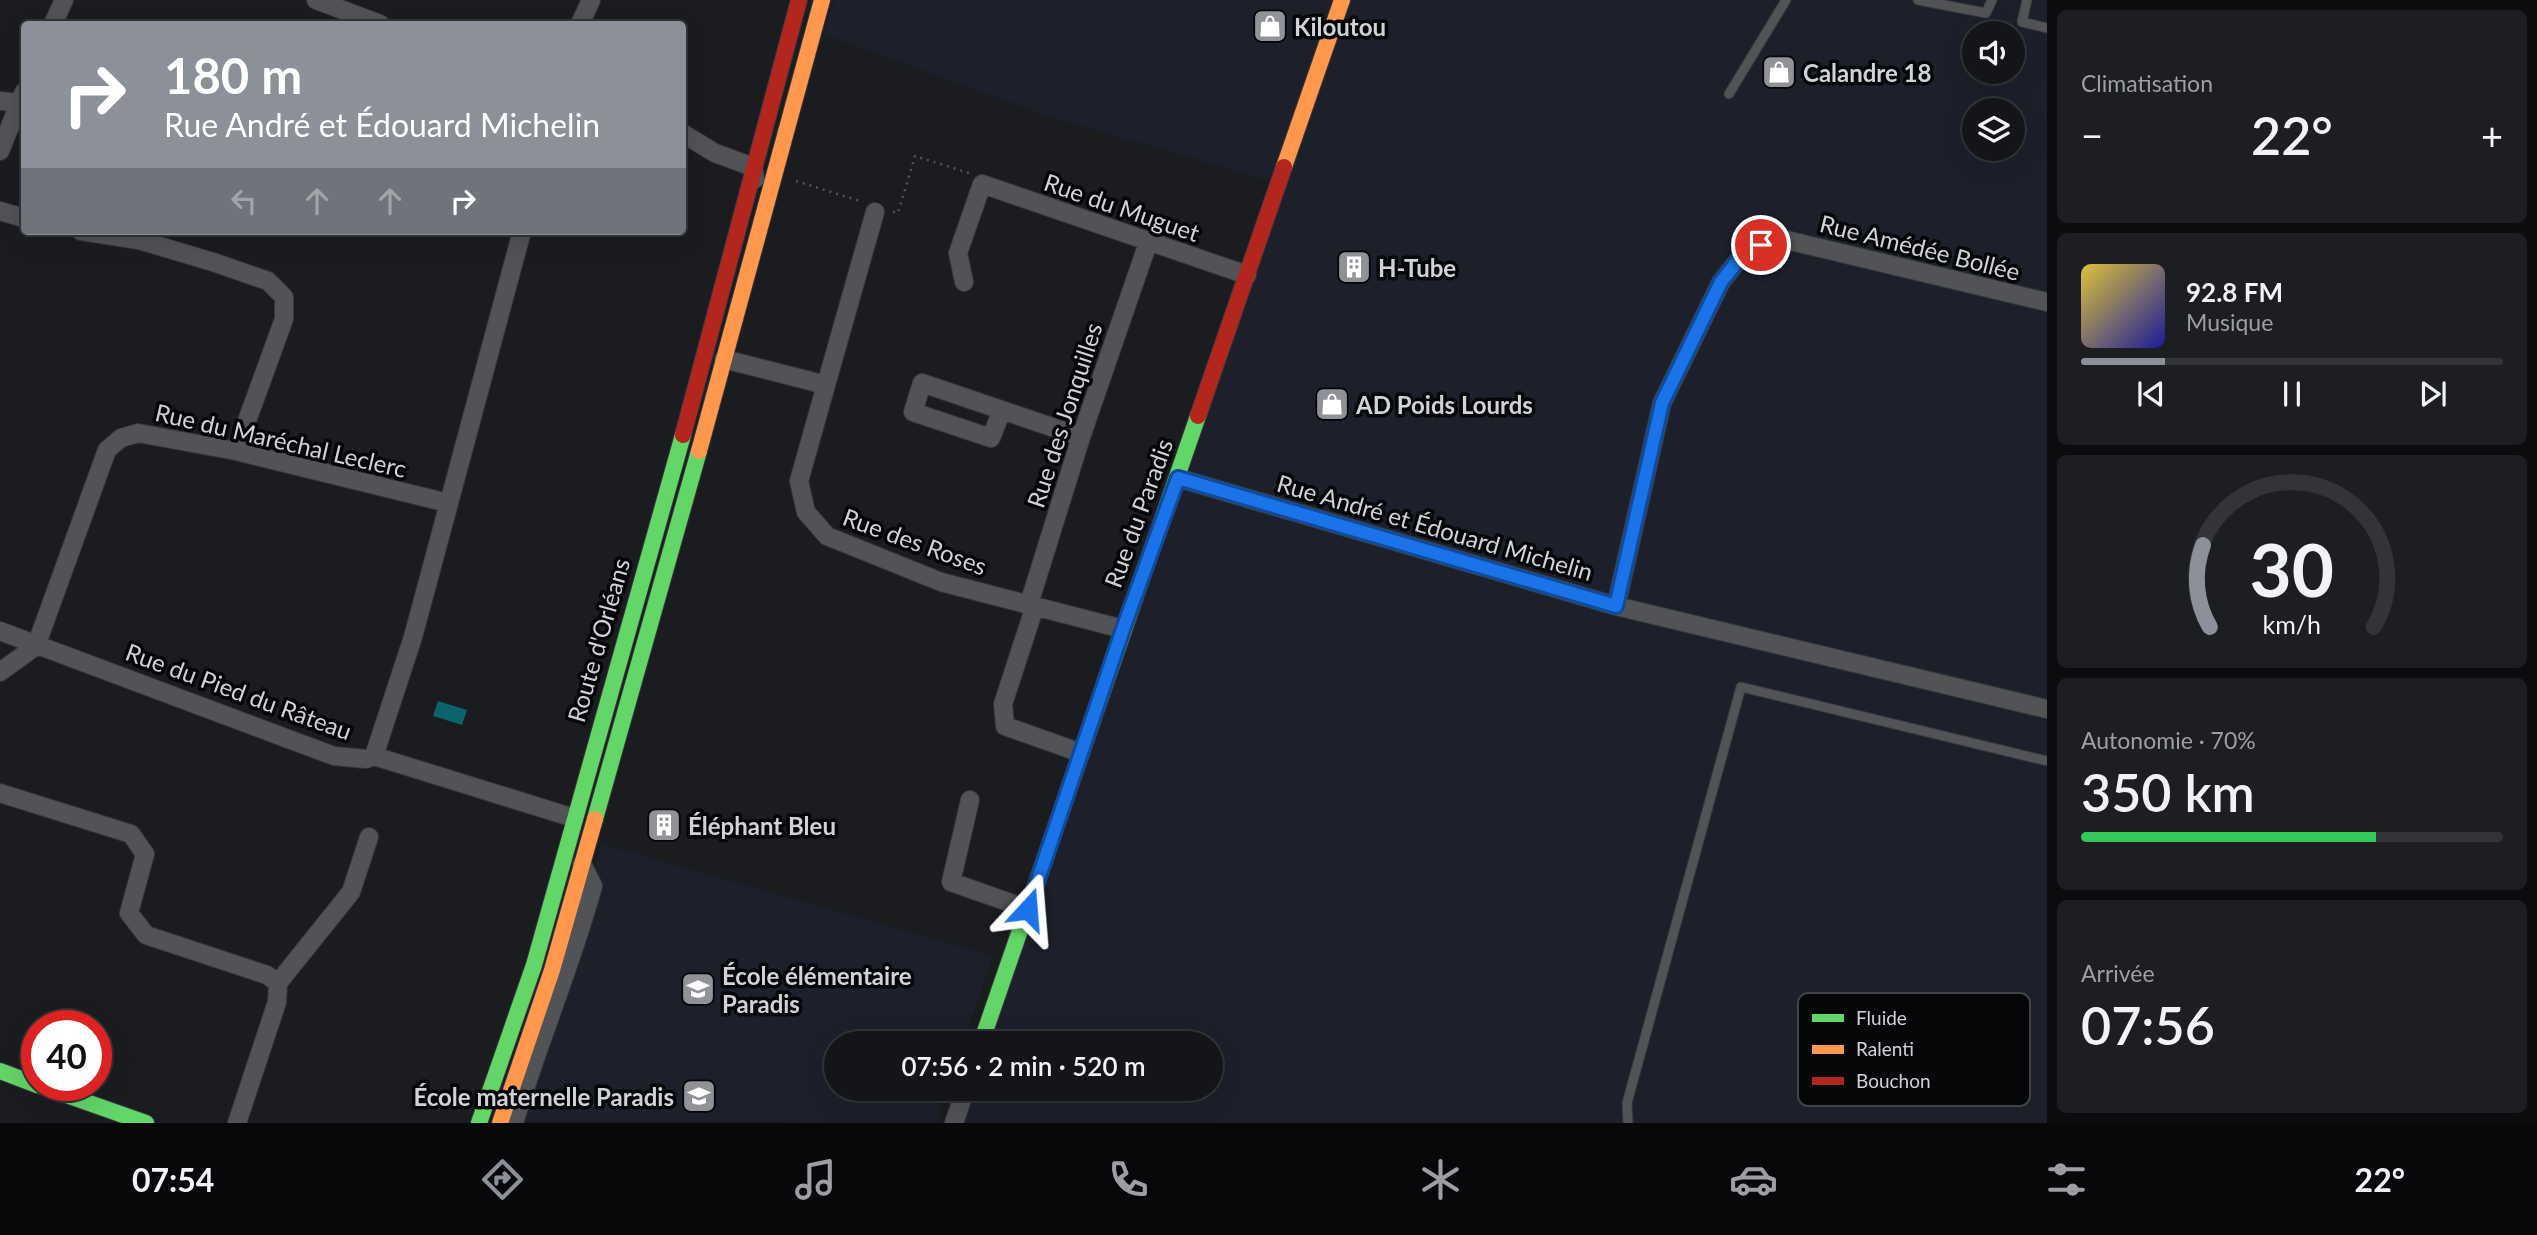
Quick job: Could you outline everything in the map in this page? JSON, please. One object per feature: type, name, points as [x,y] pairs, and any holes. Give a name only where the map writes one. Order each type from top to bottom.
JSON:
[{"type":"main road","name":"Route d'Orléans","points":[[479,1123],[534,965],[705,355],[799,0]]},
{"type":"main road","name":"Route d'Orléans","points":[[500,1123],[516,1069],[552,971],[777,176],[822,0]]},
{"type":"main road","name":"Rue du Paradis","points":[[985,1031],[1342,0]]},
{"type":"main road","points":[[0,1071],[21,1079]]},
{"type":"main road","points":[[83,1101],[146,1123]]},
{"type":"street","points":[[54,21],[64,0]]},
{"type":"street","points":[[316,0],[372,21]]},
{"type":"street","points":[[581,21],[591,0]]},
{"type":"street","points":[[0,101],[21,98]]},
{"type":"street","points":[[0,150],[21,100]]},
{"type":"street","points":[[686,135],[715,153]]},
{"type":"street","points":[[686,147],[715,153],[753,167]]},
{"type":"street","name":"Route d'Orléans","points":[[753,167],[759,199],[755,255]]},
{"type":"street","points":[[964,282],[958,253],[982,184]]},
{"type":"street","name":"Rue du Muguet","points":[[982,184],[1247,275]]},
{"type":"street","name":"Rue des Roses","points":[[878,209],[799,481],[806,512],[827,536],[941,582],[1123,629]]},
{"type":"street","points":[[0,211],[21,217]]},
{"type":"street","points":[[107,235],[139,240],[268,281],[284,297],[284,319],[236,451]]},
{"type":"street","name":"Rue du Pied du Râteau","points":[[0,631],[334,756],[366,759],[374,756],[413,637],[521,235]]},
{"type":"street","name":"Rue Amédée Bollée","points":[[1616,606],[1662,403],[1721,282],[1744,253],[1778,238],[2047,302]]},
{"type":"street","name":"Rue des Jonquilles","points":[[1081,753],[1005,726],[1003,704],[1081,438],[1148,243]]},
{"type":"street","points":[[724,359],[826,385]]},
{"type":"street","points":[[1002,410],[991,439],[913,412],[922,383],[1002,410],[1081,438]]},
{"type":"street","name":"Rue du Maréchal Leclerc","points":[[36,646],[107,450],[121,438],[138,433],[236,451],[448,503]]},
{"type":"street","name":"Rue André et Édouard Michelin","points":[[1178,478],[1616,606],[2047,709]]},
{"type":"street","points":[[0,672],[36,646]]},
{"type":"street","points":[[374,756],[574,818]]},
{"type":"street","points":[[0,793],[131,834],[145,854],[129,913],[146,935],[267,975],[278,983]]},
{"type":"street","points":[[970,800],[951,882],[1028,909]]},
{"type":"street","points":[[237,1123],[277,1002],[278,983],[351,892],[369,837]]},
{"type":"street","points":[[514,1123],[552,1005],[572,958],[593,886],[582,864]]},
{"type":"street","points":[[954,1123],[961,1101]]},
{"type":"lane","points":[[1729,94],[1786,0]]},
{"type":"lane","points":[[1918,0],[1986,13],[1992,0]]},
{"type":"lane","points":[[2027,0],[2022,22],[2047,28]]},
{"type":"lane","points":[[1628,1123],[1627,1103],[1741,687],[2047,761]]},
{"type":"path","points":[[777,176],[898,213],[915,156],[975,176],[982,184]]},
{"type":"shaded area","points":[[834,0],[2047,0],[2047,1123],[954,1123],[962,1101],[1223,1101],[1223,1031],[985,1031],[1279,183],[1047,116],[824,34]]},
{"type":"shaded area","points":[[602,844],[993,956],[967,1031],[824,1031],[824,1101],[943,1101],[935,1123],[522,1121]]},
{"type":"water","points":[[438,701],[467,710],[462,725],[433,716]]},
{"type":"traffic: fast","points":[[985,1031],[1198,416]]},
{"type":"traffic: fast","points":[[479,1123],[534,965],[683,435]]},
{"type":"traffic: fast","points":[[595,819],[699,451]]},
{"type":"traffic: fast","points":[[0,1071],[21,1079]]},
{"type":"traffic: fast","points":[[83,1101],[146,1123]]},
{"type":"traffic: slow","points":[[699,451],[822,0]]},
{"type":"traffic: slow","points":[[1284,167],[1342,0]]},
{"type":"traffic: slow","points":[[500,1123],[552,970],[595,819]]},
{"type":"traffic: jam","points":[[683,435],[799,0]]},
{"type":"traffic: jam","points":[[1198,416],[1284,167]]},
{"type":"place","name":"Kiloutou","points":[[1270,26]]},
{"type":"place","name":"Calandre 18","points":[[1779,72]]},
{"type":"place","name":"H-Tube","points":[[1354,267]]},
{"type":"place","name":"AD Poids Lourds","points":[[1332,404]]},
{"type":"place","name":"Éléphant Bleu","points":[[664,825]]},
{"type":"place","name":"École élémentaire Paradis","points":[[698,989]]},
{"type":"place","name":"École maternelle Paradis","points":[[699,1096]]},
{"type":"route","points":[[1028,909],[1123,629],[1178,478],[1616,606],[1662,403],[1721,282],[1744,253],[1761,245]]}]
